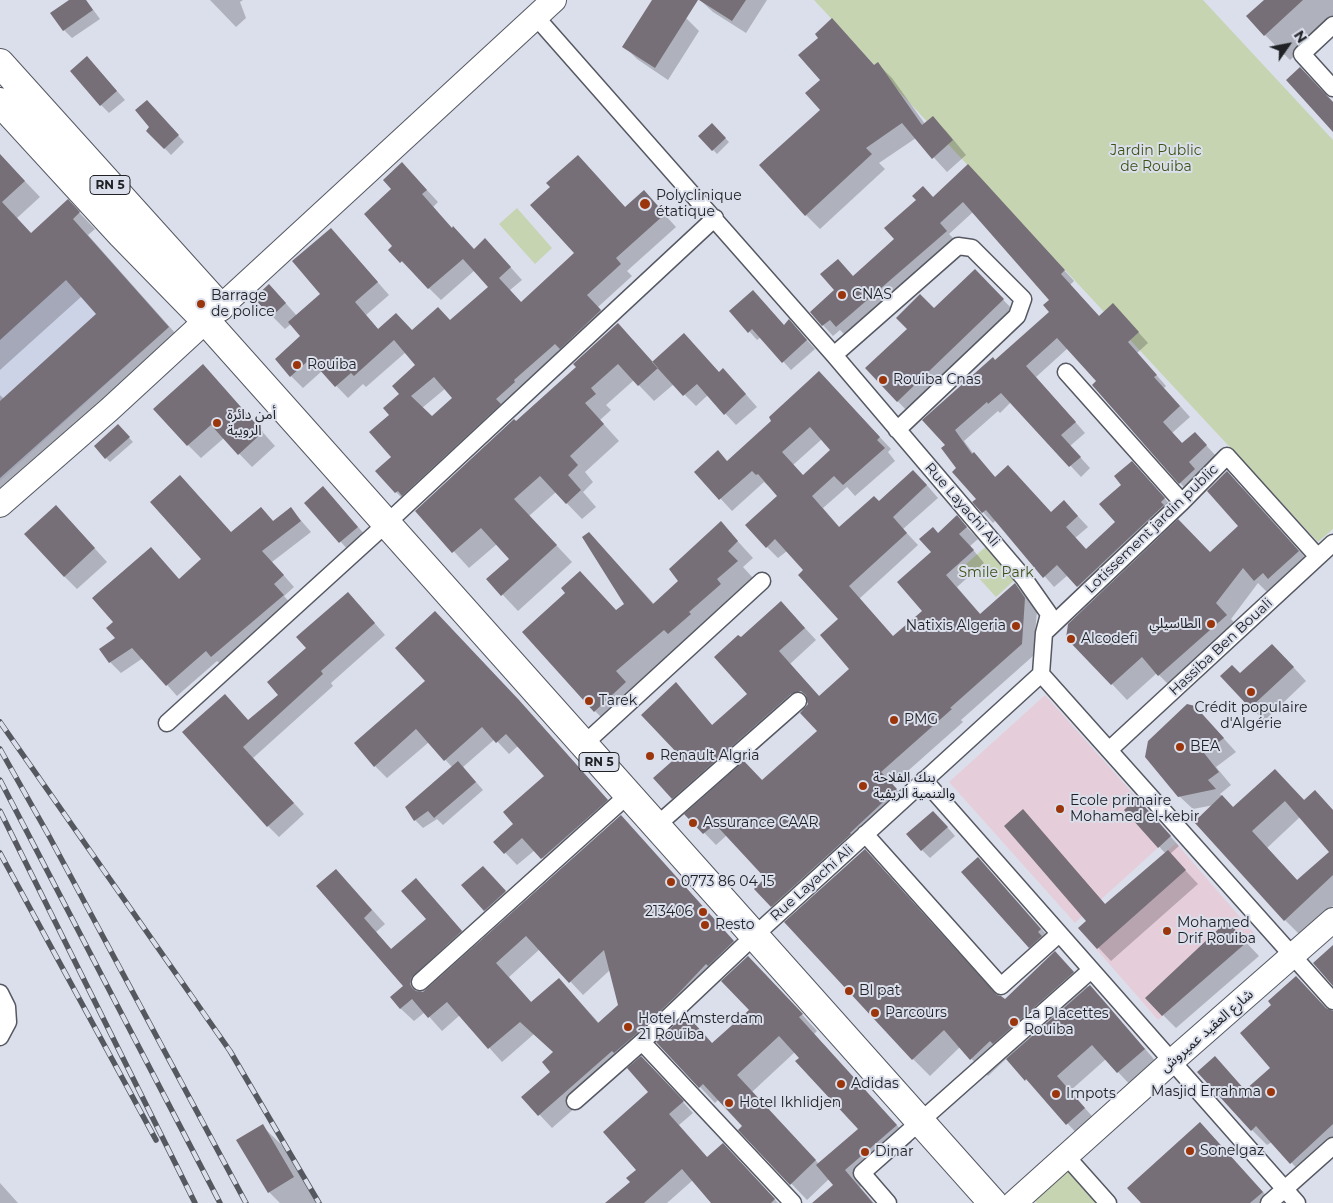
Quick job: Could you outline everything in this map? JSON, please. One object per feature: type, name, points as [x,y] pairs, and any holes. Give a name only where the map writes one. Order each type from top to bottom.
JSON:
[{"type":"highway","name":"RN 5","points":[[0,63],[213,314],[386,524],[993,1203]]},
{"type":"highway","name":"RN 5","points":[[0,102],[122,235],[213,314]]},
{"type":"main road","points":[[0,505],[110,409],[554,0]]},
{"type":"main road","name":"شارع العقيد عميروش","points":[[1014,1203],[1333,920]]},
{"type":"street","name":"Rue Layachi Ali","points":[[536,17],[715,218],[1024,577],[1049,614],[1044,633],[1040,674],[575,1102]]},
{"type":"street","points":[[1333,25],[1302,54],[1333,88]]},
{"type":"street","points":[[167,723],[386,524],[715,218]]},
{"type":"street","points":[[834,356],[958,246],[972,248],[1023,299],[1017,316],[897,430]]},
{"type":"street","points":[[1066,372],[1182,502]]},
{"type":"street","name":"Lotissement jardin public","points":[[1044,633],[1182,502],[1226,456],[1318,557]]},
{"type":"street","name":"Hassiba Ben Bouali","points":[[1109,750],[1333,543]]},
{"type":"street","points":[[583,745],[762,581]]},
{"type":"street","points":[[1040,674],[1333,1001]]},
{"type":"street","points":[[656,826],[798,701]]},
{"type":"street","points":[[924,780],[1297,1203]]},
{"type":"street","points":[[420,982],[628,795]]},
{"type":"street","points":[[865,834],[1001,986],[1058,934]]},
{"type":"street","points":[[888,1203],[862,1173],[1091,970]]},
{"type":"street","points":[[0,993],[7,1007],[8,1022],[0,1037]]},
{"type":"street","points":[[642,1042],[793,1203]]},
{"type":"street","points":[[1269,1203],[1333,1146]]},
{"type":"street","points":[[1067,1157],[1108,1203]]},
{"type":"shaded area","points":[[13,213],[60,266],[90,238],[169,327],[0,481],[0,225]]},
{"type":"shaded area","name":"Ecole primaire Mohamed el-kebir","points":[[1045,695],[1171,836],[1075,923],[949,782]]},
{"type":"shaded area","name":"Mohamed Drif Rouiba","points":[[1176,843],[1255,934],[1158,1020],[1078,928]]},
{"type":"green space","name":"Jardin Public de Rouiba","points":[[814,0],[1203,0],[1333,140],[1333,529],[1318,542]]},
{"type":"green space","points":[[517,208],[552,248],[535,264],[499,224]]},
{"type":"green space","name":"Smile Park","points":[[990,543],[1019,576],[996,597],[966,564]]},
{"type":"green space","points":[[1070,1170],[1099,1203],[1037,1203],[1035,1201]]},
{"type":"building","points":[[69,0],[86,0],[93,10],[63,31],[50,13]]},
{"type":"building","points":[[652,0],[698,0],[655,68],[622,47]]},
{"type":"building","points":[[699,0],[746,0],[732,21]]},
{"type":"building","points":[[1264,0],[1303,0],[1264,36],[1246,16]]},
{"type":"building","points":[[832,18],[874,65],[878,62],[922,125],[933,116],[953,140],[932,159],[902,123],[866,148],[872,154],[805,216],[759,165],[820,110],[805,93],[820,80],[798,55],[818,38],[815,34]]},
{"type":"building","points":[[87,56],[117,91],[100,106],[70,71]]},
{"type":"building","points":[[1300,67],[1333,102],[1333,132],[1286,80]]},
{"type":"building","points":[[147,100],[179,135],[164,149],[146,131],[149,127],[135,110]]},
{"type":"building","points":[[712,123],[726,138],[712,151],[698,136]]},
{"type":"building","points":[[0,154],[25,181],[2,202],[31,233],[68,199],[80,212],[73,219],[169,327],[0,478],[0,401],[96,314],[66,280],[0,340]]},
{"type":"building","points":[[578,155],[625,207],[644,190],[665,214],[616,258],[621,264],[587,295],[601,310],[560,349],[555,344],[514,380],[515,382],[496,399],[501,404],[402,496],[398,491],[395,493],[375,471],[391,457],[369,432],[389,415],[383,408],[399,394],[392,386],[415,365],[394,340],[354,376],[351,373],[335,387],[310,359],[290,377],[275,359],[300,336],[288,322],[320,294],[292,261],[331,228],[378,282],[355,302],[378,329],[396,313],[412,330],[438,307],[450,320],[488,287],[463,259],[428,289],[402,261],[400,263],[388,250],[392,246],[364,214],[391,189],[383,180],[402,162],[427,190],[422,194],[452,228],[453,226],[474,249],[485,238],[511,267],[499,278],[521,302],[574,253],[530,205],[550,187],[546,183]],"holes":[[[434,377],[452,398],[432,416],[411,396]]]},
{"type":"building","points":[[968,164],[1065,270],[1061,274],[1099,316],[1113,303],[1139,332],[1128,342],[1157,375],[1154,377],[1180,406],[1163,422],[1182,443],[1195,432],[1207,445],[1189,462],[1195,469],[1179,484],[1092,385],[1096,381],[1057,338],[1026,366],[1076,422],[1061,435],[1081,457],[1069,467],[1001,393],[988,404],[987,402],[955,430],[972,454],[974,452],[995,477],[1008,465],[1051,512],[1064,500],[1078,516],[1066,527],[1086,549],[1115,522],[1099,504],[1121,485],[1114,476],[1132,461],[1165,498],[1161,502],[1164,505],[1077,587],[1057,565],[1043,578],[986,510],[982,513],[972,502],[976,499],[952,472],[956,468],[941,448],[945,445],[922,420],[993,357],[995,360],[1049,312],[1043,305],[1049,300],[963,202],[940,223],[947,231],[836,327],[830,320],[822,326],[810,312],[834,290],[820,274],[838,259],[853,276],[894,239],[884,228],[916,200],[912,196],[923,186],[933,197]]},
{"type":"building","points":[[975,269],[1004,299],[897,402],[865,368],[907,329],[896,318],[920,294],[934,308]]},
{"type":"building","points":[[269,284],[286,303],[271,317],[254,298]]},
{"type":"building","points":[[753,290],[784,325],[789,319],[807,340],[782,363],[752,329],[748,333],[729,311]]},
{"type":"building","points":[[618,323],[658,368],[638,386],[618,364],[591,388],[596,394],[585,403],[604,424],[570,456],[578,465],[568,475],[581,490],[566,504],[540,476],[514,499],[557,545],[501,596],[486,579],[509,559],[481,528],[452,553],[415,511],[514,419],[516,421],[576,367],[573,364]]},
{"type":"building","points":[[684,333],[719,372],[723,368],[746,394],[724,415],[697,384],[683,396],[652,362]]},
{"type":"building","points":[[203,364],[263,432],[238,455],[211,425],[187,446],[153,409]]},
{"type":"building","points":[[819,371],[880,437],[877,440],[885,448],[843,485],[834,476],[812,496],[839,527],[874,496],[879,501],[913,470],[927,485],[893,517],[907,533],[849,586],[893,636],[922,611],[897,582],[931,552],[919,539],[933,527],[938,533],[957,515],[967,527],[959,534],[974,550],[946,575],[980,614],[1015,583],[1025,598],[1022,644],[881,772],[897,789],[771,907],[754,889],[765,878],[715,824],[703,834],[684,814],[744,761],[762,780],[817,731],[800,713],[808,704],[806,695],[801,691],[791,694],[672,799],[653,778],[679,755],[641,715],[676,682],[712,725],[747,694],[714,657],[738,635],[741,637],[781,601],[805,628],[779,651],[819,696],[849,669],[820,635],[838,619],[798,575],[803,570],[775,539],[766,548],[745,525],[777,496],[758,474],[756,475],[752,471],[719,500],[694,472],[718,450],[727,461],[771,421],[769,417]],"holes":[[[810,427],[830,450],[803,475],[782,452]]]},
{"type":"building","points":[[118,424],[130,437],[105,459],[94,446]]},
{"type":"building","points":[[1227,471],[1299,551],[1268,579],[1263,573],[1254,581],[1243,568],[1216,603],[1227,615],[1158,676],[1142,657],[1111,685],[1066,638],[1068,624],[1178,519],[1210,552],[1238,526],[1207,491]]},
{"type":"building","points":[[180,475],[231,532],[261,507],[273,521],[291,507],[301,521],[262,551],[284,575],[274,584],[284,595],[211,657],[206,651],[166,686],[132,648],[109,663],[99,649],[115,638],[106,628],[113,622],[92,598],[151,547],[179,579],[201,559],[150,502]]},
{"type":"building","points":[[323,486],[358,527],[339,543],[304,503]]},
{"type":"building","points":[[56,505],[95,548],[64,577],[24,534]]},
{"type":"building","points":[[721,521],[738,541],[728,551],[738,561],[717,579],[721,584],[689,612],[691,614],[668,634],[664,630],[616,671],[626,682],[594,712],[522,632],[565,593],[561,588],[580,571],[616,610],[624,604],[582,537],[589,532],[653,604],[678,581],[669,569]]},
{"type":"building","points":[[348,592],[375,623],[321,671],[323,674],[243,747],[294,803],[267,827],[182,732],[225,694],[248,720],[278,695],[267,682],[306,648],[296,637]]},
{"type":"building","points":[[435,611],[519,700],[608,800],[541,859],[522,838],[504,854],[493,842],[513,824],[503,812],[544,776],[506,734],[496,743],[482,727],[444,761],[416,729],[374,767],[354,743],[425,681],[395,648]]},
{"type":"building","name":"Crédit populaire d'Algérie","points":[[1272,644],[1294,667],[1250,708],[1220,676],[1232,665],[1240,673]]},
{"type":"building","name":"BEA","points":[[1187,704],[1195,706],[1224,738],[1204,753],[1219,772],[1208,780],[1216,789],[1178,797],[1145,757],[1148,741]]},
{"type":"building","points":[[458,761],[476,782],[434,818],[428,811],[414,821],[405,807]]},
{"type":"building","points":[[1275,769],[1304,800],[1315,790],[1333,810],[1333,875],[1284,921],[1194,822],[1222,795],[1233,807]],"holes":[[[1285,801],[1329,852],[1297,880],[1252,831]]]},
{"type":"building","points":[[1137,798],[1171,836],[1158,848],[1124,810]]},
{"type":"building","points":[[1023,809],[1105,904],[1168,850],[1186,870],[1097,949],[1078,928],[1086,921],[1004,826]]},
{"type":"building","points":[[933,811],[948,827],[921,851],[906,834]]},
{"type":"building","points":[[621,815],[734,941],[708,966],[706,964],[635,1035],[614,1053],[612,1051],[538,1116],[521,1097],[550,1072],[542,1062],[553,1052],[520,1022],[488,1049],[447,1002],[428,1018],[412,999],[400,1009],[390,997],[403,986],[316,886],[336,869],[372,910],[364,918],[391,949],[426,919],[401,891],[416,878],[462,931],[411,978],[410,984],[412,988],[423,992]],"holes":[[[526,936],[569,983],[604,950],[618,1005],[598,1023],[559,978],[531,1002],[496,963]]]},
{"type":"building","points":[[865,849],[997,995],[1005,999],[1055,951],[1074,972],[993,1044],[990,1041],[970,1060],[944,1030],[912,1060],[784,922]]},
{"type":"building","points":[[978,857],[1041,929],[1038,932],[1042,936],[1029,948],[961,872]]},
{"type":"building","points":[[483,866],[506,891],[484,911],[461,885]]},
{"type":"building","points":[[1227,921],[1247,942],[1162,1016],[1145,998]]},
{"type":"building","points":[[1333,945],[1333,986],[1313,963]]},
{"type":"building","points":[[748,956],[803,1014],[799,1017],[897,1125],[845,1170],[873,1203],[812,1203],[833,1185],[816,1165],[858,1129],[795,1061],[799,1058],[779,1036],[737,1075],[816,1160],[790,1185],[738,1130],[742,1126],[703,1084],[699,1088],[656,1042],[686,1014],[712,1043],[749,1010],[721,981]]},
{"type":"building","points":[[1296,976],[1326,1008],[1333,1011],[1333,1124],[1290,1164],[1256,1126],[1251,1131],[1197,1072],[1215,1056],[1245,1090],[1270,1068],[1240,1033],[1271,1005],[1268,1001]]},
{"type":"building","points":[[1090,985],[1145,1049],[1117,1073],[1092,1045],[1057,1076],[1085,1108],[1066,1125],[1006,1059]]},
{"type":"building","points":[[641,1056],[684,1101],[669,1114],[707,1157],[723,1143],[775,1199],[771,1203],[711,1203],[682,1169],[644,1203],[605,1203],[630,1182],[626,1178],[636,1170],[603,1132],[648,1092],[627,1068]]},
{"type":"building","points":[[1200,1122],[1263,1192],[1250,1203],[1141,1203],[1127,1188]]},
{"type":"building","points":[[263,1124],[294,1177],[268,1193],[236,1140]]},
{"type":"railway","points":[[0,722],[230,1051],[319,1203]]},
{"type":"railway","points":[[0,749],[49,836],[246,1203]]},
{"type":"railway","points":[[0,780],[220,1203]]},
{"type":"railway","points":[[0,811],[195,1203]]},
{"type":"railway","points":[[0,853],[156,1140]]},
{"type":"place","name":"Polyclinique étatique","points":[[645,204]]},
{"type":"place","name":"CNAS","points":[[842,295]]},
{"type":"place","name":"Barrage de police","points":[[201,304]]},
{"type":"place","name":"Rouiba","points":[[297,365]]},
{"type":"place","name":"Rouiba Cnas","points":[[883,380]]},
{"type":"place","name":"أمن دائرة الرويبة","points":[[217,423]]},
{"type":"place","name":"الطاسيلي","points":[[1211,624]]},
{"type":"place","name":"Natixis Algeria","points":[[1016,626]]},
{"type":"place","name":"Alcodefi","points":[[1071,639]]},
{"type":"place","name":"Crédit populaire d'Algérie","points":[[1251,692]]},
{"type":"place","name":"Tarek","points":[[589,701]]},
{"type":"place","name":"PMG","points":[[894,720]]},
{"type":"place","name":"BEA","points":[[1180,747]]},
{"type":"place","name":"Renault Algria","points":[[650,756]]},
{"type":"place","name":"بنك الفلاحة والتنمية الريفية","points":[[863,786]]},
{"type":"place","name":"Ecole primaire Mohamed el-kebir","points":[[1060,809]]},
{"type":"place","name":"Assurance CAAR","points":[[693,823]]},
{"type":"place","name":"0773 86 04 15","points":[[671,882]]},
{"type":"place","name":"213406","points":[[703,912]]},
{"type":"place","name":"Resto","points":[[705,925]]},
{"type":"place","name":"Mohamed Drif Rouiba","points":[[1167,931]]},
{"type":"place","name":"Bl pat","points":[[849,991]]},
{"type":"place","name":"Parcours","points":[[875,1013]]},
{"type":"place","name":"La Placettes Rouiba","points":[[1014,1022]]},
{"type":"place","name":"Hotel Amsterdam 21 Rouïba","points":[[628,1027]]},
{"type":"place","name":"Adidas","points":[[841,1084]]},
{"type":"place","name":"Masjid Errahma","points":[[1271,1092]]},
{"type":"place","name":"Impots","points":[[1056,1094]]},
{"type":"place","name":"Hotel Ikhlidjen","points":[[729,1103]]},
{"type":"place","name":"Sonelgaz","points":[[1190,1151]]},
{"type":"place","name":"Dinar","points":[[865,1152]]}]
